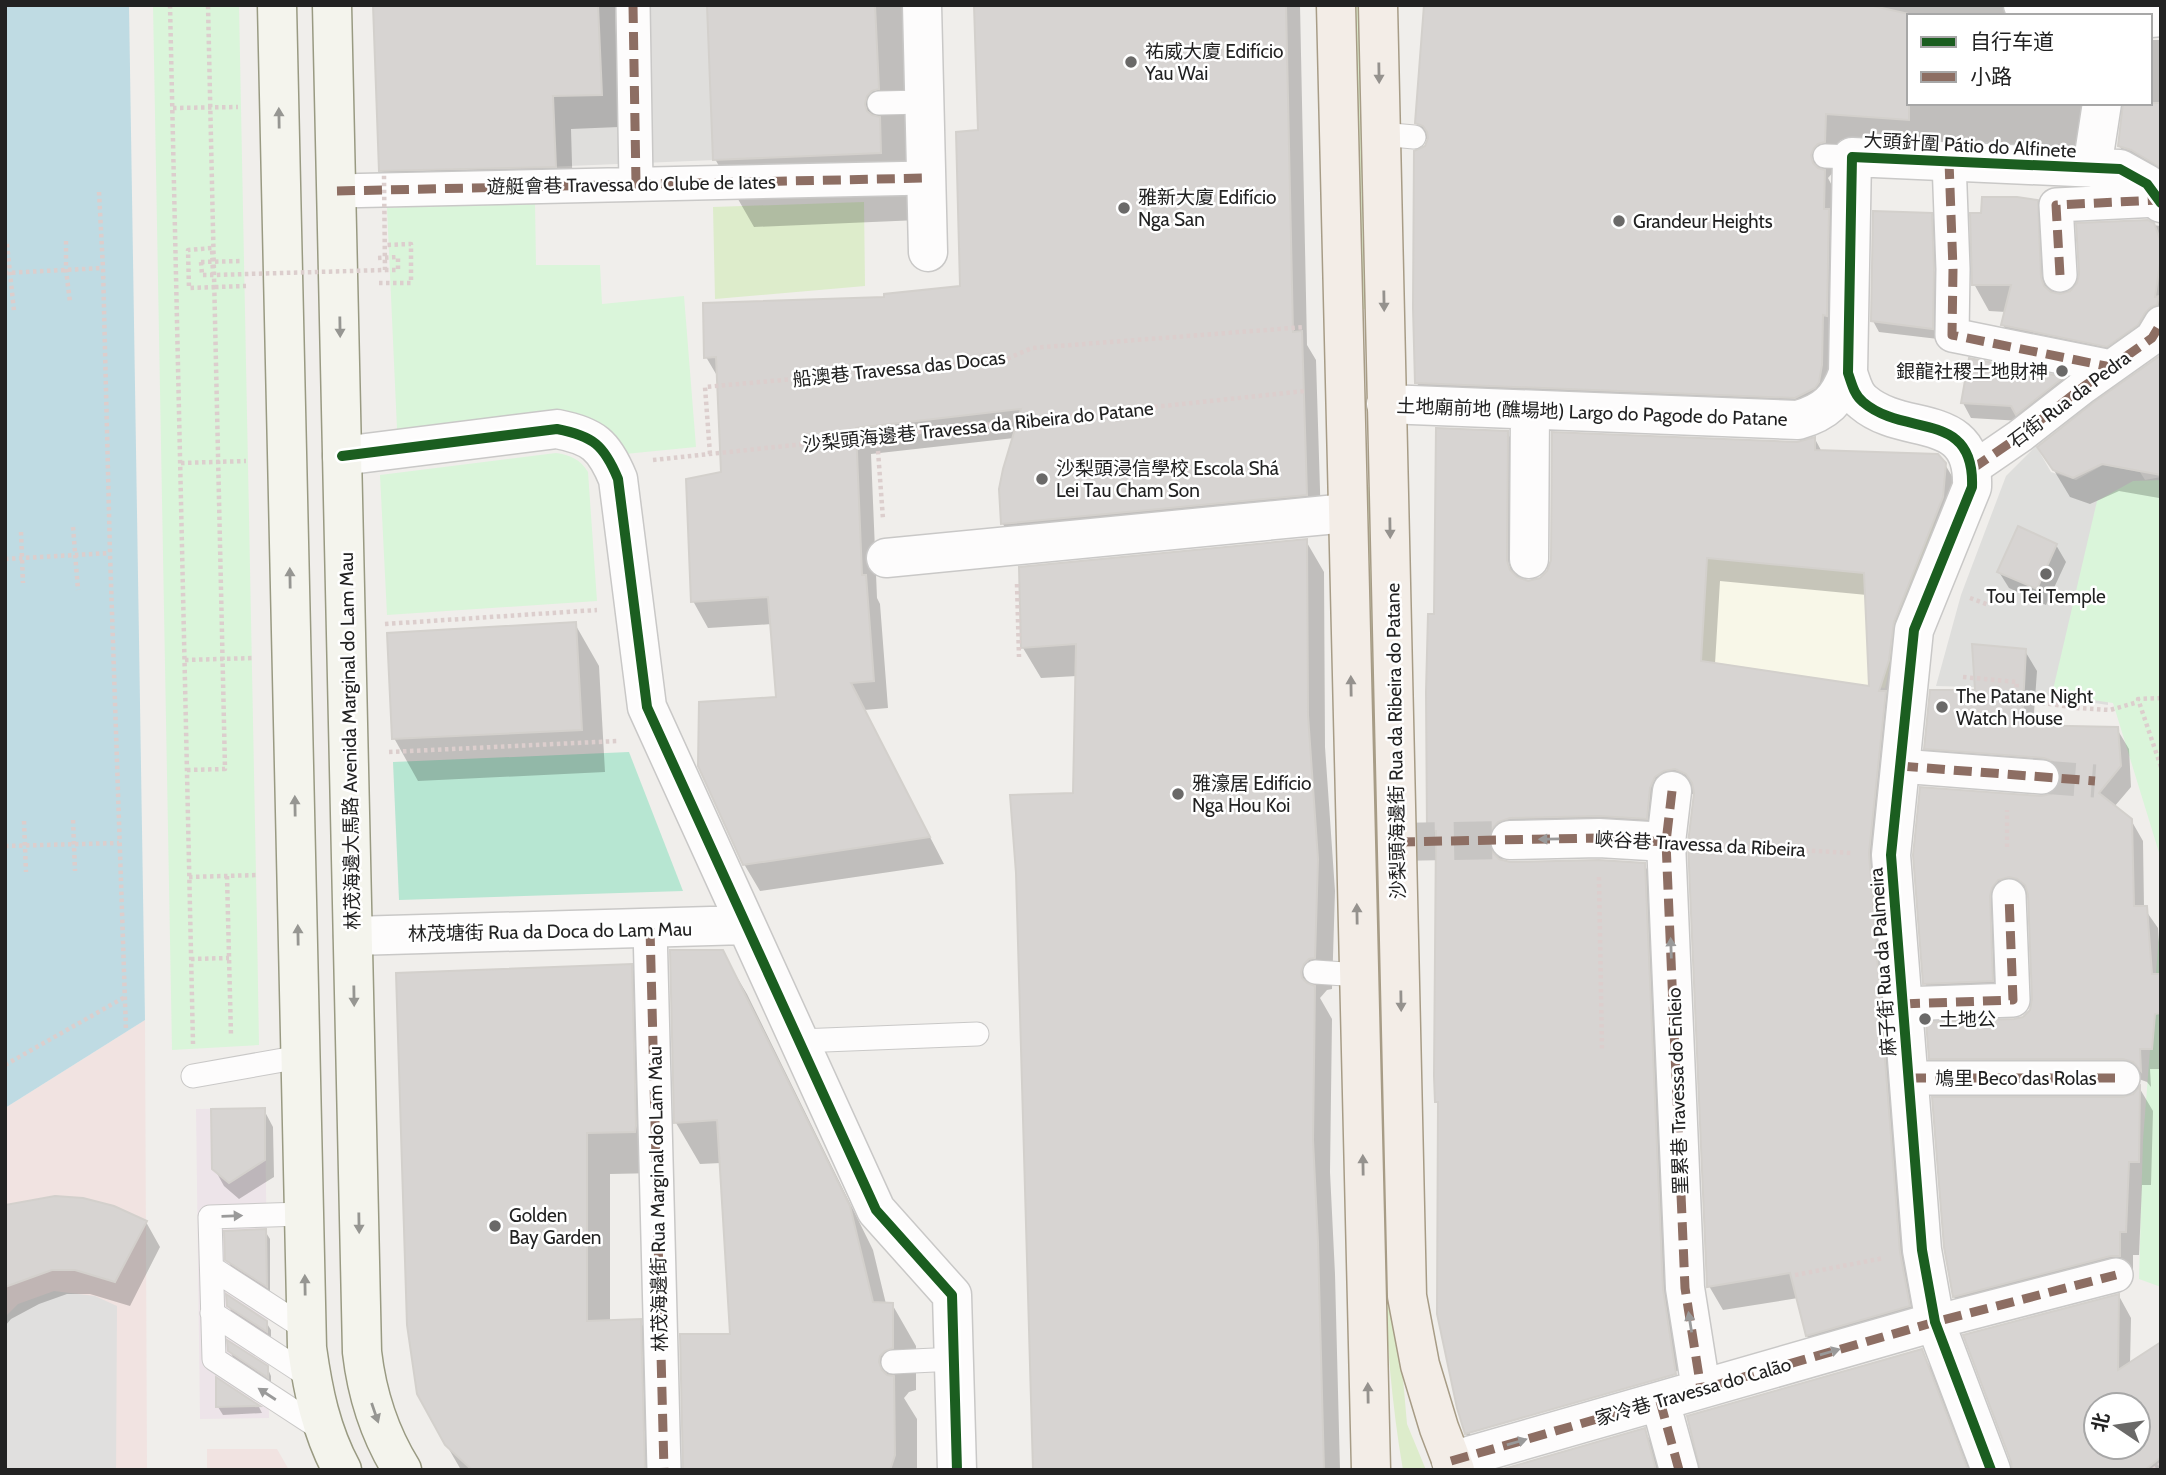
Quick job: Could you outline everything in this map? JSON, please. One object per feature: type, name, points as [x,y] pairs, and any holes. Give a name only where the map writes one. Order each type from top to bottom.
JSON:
[{"type":"main road","points":[[277,5],[306,1329],[310,1377],[324,1431],[342,1470]]},
{"type":"main road","name":"林茂海邊大馬路 Avenida Marginal do Lam Mau","points":[[332,5],[362,1352],[371,1403],[382,1433],[402,1470]]},
{"type":"main road","points":[[1336,5],[1347,513],[1342,971],[1371,1470]]},
{"type":"main road","name":"沙梨頭海邊街 Rua da Ribeira do Patane","points":[[1378,5],[1397,135],[1386,404],[1407,1296],[1420,1365],[1453,1465]]},
{"type":"main road","points":[[280,164],[336,176]]},
{"type":"main road","points":[[300,1064],[356,1071]]},
{"type":"street","points":[[633,5],[636,184]]},
{"type":"street","points":[[922,5],[928,252]]},
{"type":"street","points":[[2023,5],[2078,14]]},
{"type":"street","points":[[2102,105],[2092,168],[2120,169],[2147,184],[2160,202]]},
{"type":"street","name":"大頭針圍 Pátio do Alfinete","points":[[1848,373],[1839,157],[2092,168]]},
{"type":"street","points":[[1949,161],[1953,269],[1952,335],[2112,367]]},
{"type":"street","name":"遊艇會巷 Travessa do Clube de Iates","points":[[336,176],[636,184],[926,178]]},
{"type":"street","points":[[2060,275],[2056,205],[2160,202]]},
{"type":"street","name":"石街 Rua da Pedra","points":[[1969,461],[2020,436],[2152,338],[2161,323]]},
{"type":"street","points":[[1848,373],[1854,390],[1863,402],[1900,421],[1941,430],[1956,439],[1969,461]]},
{"type":"street","name":"土地廟前地 (醮場地) Largo do Pagode do Patane","points":[[1386,404],[1798,420],[1815,415],[1830,404],[1842,390],[1848,373]]},
{"type":"street","points":[[1530,410],[1530,559]]},
{"type":"street","points":[[342,456],[557,429],[577,433],[596,443],[609,458],[618,479],[647,708],[876,1210],[952,1295],[957,1470]]},
{"type":"street","name":"麻子街 Rua da Palmeira","points":[[1969,461],[1972,487],[1914,630],[1891,855],[1922,1250],[1935,1322],[1991,1470]]},
{"type":"street","points":[[886,558],[1347,513]]},
{"type":"street","points":[[1900,766],[2042,777]]},
{"type":"street","name":"罣累巷 Travessa do Enleio","points":[[1672,791],[1666,842],[1685,1288],[1701,1389]]},
{"type":"street","name":"峽谷巷 Travessa da Ribeira","points":[[1510,840],[1599,838],[1666,842]]},
{"type":"street","points":[[1902,1004],[2013,1000],[2009,896]]},
{"type":"street","name":"林茂塘街 Rua da Doca do Lam Mau","points":[[353,936],[746,925]]},
{"type":"street","name":"林茂海邊街 Rua Marginal do Lam Mau","points":[[650,928],[664,1470]]},
{"type":"street","name":"鳩里 Beco das Rolas","points":[[1908,1078],[2123,1078]]},
{"type":"street","points":[[1935,1322],[2116,1275]]},
{"type":"street","name":"家冷巷 Travessa do Calão","points":[[1453,1465],[1660,1401],[1935,1322]]},
{"type":"street","points":[[1660,1401],[1679,1470]]},
{"type":"lane","points":[[879,103],[924,102]]},
{"type":"lane","points":[[799,1041],[977,1034]]},
{"type":"lane","points":[[193,1076],[231,1069],[300,1064]]},
{"type":"lane","points":[[303,1214],[210,1217],[214,1359],[324,1431]]},
{"type":"lane","points":[[212,1268],[306,1329]]},
{"type":"lane","points":[[212,1313],[310,1377]]},
{"type":"lane","points":[[893,1362],[954,1359]]},
{"type":"path","points":[[170,5],[193,1076]]},
{"type":"path","points":[[187,770],[225,769],[208,5]]},
{"type":"path","points":[[173,108],[279,106]]},
{"type":"path","points":[[383,174],[385,270]]},
{"type":"path","points":[[99,192],[126,1031]]},
{"type":"path","points":[[66,241],[69,302]]},
{"type":"path","points":[[7,244],[14,311]]},
{"type":"path","points":[[385,245],[411,244],[411,282],[386,283]]},
{"type":"path","points":[[213,275],[212,248],[188,250],[189,288],[215,287]]},
{"type":"path","points":[[212,261],[201,262],[202,275],[398,270],[398,257],[385,258]]},
{"type":"path","points":[[8,273],[103,268]]},
{"type":"path","points":[[877,437],[886,558]]},
{"type":"path","points":[[181,463],[287,460]]},
{"type":"path","points":[[73,527],[78,590]]},
{"type":"path","points":[[21,532],[23,583]]},
{"type":"path","points":[[1016,545],[1019,657]]},
{"type":"path","points":[[5,558],[110,553]]},
{"type":"path","points":[[1975,600],[1989,605]]},
{"type":"path","points":[[346,626],[635,608]]},
{"type":"path","points":[[185,660],[292,657]]},
{"type":"path","points":[[1963,677],[2017,682],[2015,699],[2064,706],[2110,710],[2138,702],[2138,699],[2161,698]]},
{"type":"path","points":[[2138,702],[2161,767]]},
{"type":"path","points":[[349,754],[662,739]]},
{"type":"path","points":[[73,820],[75,871]]},
{"type":"path","points":[[24,821],[26,872]]},
{"type":"path","points":[[1599,838],[1602,1051]]},
{"type":"path","points":[[5,846],[118,843]]},
{"type":"path","points":[[189,877],[227,876],[231,1069]]},
{"type":"path","points":[[191,959],[229,958]]},
{"type":"path","points":[[5,1065],[125,997]]},
{"type":"path","points":[[1795,1275],[1922,1250]]},
{"type":"path","points":[[2153,1470],[2161,1464]]},
{"type":"shaded area","points":[[373,5],[875,5],[881,153],[379,174]]},
{"type":"shaded area","name":"Tou Tei Temple","points":[[2036,446],[2051,472],[2076,480],[2103,465],[2140,472],[2145,480],[2161,477],[2161,491],[2107,626],[2108,705],[2009,688],[1936,686],[1961,595],[2006,476]]},
{"type":"shaded area","points":[[1695,485],[1943,497],[1895,642],[1885,688],[1672,656]]},
{"type":"shaded area","points":[[145,1020],[147,1470],[5,1470],[5,1108]]},
{"type":"shaded area","points":[[265,1108],[269,1418],[200,1419],[196,1109]]},
{"type":"shaded area","points":[[54,1291],[95,1296],[117,1306],[116,1470],[5,1470],[5,1317],[18,1304]]},
{"type":"shaded area","points":[[207,1449],[277,1449],[289,1470],[207,1470]]},
{"type":"green space","points":[[153,5],[239,5],[259,1045],[172,1050]]},
{"type":"green space","points":[[1355,5],[1361,5],[1367,309],[1362,309]]},
{"type":"green space","points":[[535,202],[536,265],[600,265],[602,304],[684,296],[696,447],[625,454],[608,432],[566,411],[397,429],[387,208]]},
{"type":"green space","points":[[864,202],[865,286],[715,299],[713,207]]},
{"type":"green space","points":[[556,453],[574,458],[588,472],[597,601],[387,615],[380,475]]},
{"type":"green space","points":[[2161,480],[2161,859],[2113,703],[2052,694],[2097,501],[2133,481]]},
{"type":"green space","points":[[1363,486],[1370,487],[1389,1217],[1407,1424],[1426,1470],[1403,1470],[1395,1420],[1386,1318]]},
{"type":"green space","points":[[629,752],[683,891],[399,900],[393,762]]},
{"type":"green space","points":[[2161,909],[2161,1287],[2139,1279],[2143,1140]]},
{"type":"water","points":[[5,5],[129,5],[145,1020],[5,1108]]},
{"type":"building","points":[[373,5],[598,5],[602,95],[553,96],[556,167],[379,171]]},
{"type":"building","points":[[707,5],[875,5],[879,89],[867,96],[865,104],[867,111],[880,117],[881,153],[713,160]]},
{"type":"building","points":[[974,5],[1286,5],[1293,332],[1302,331],[1307,495],[1001,524],[999,489],[1021,409],[856,428],[862,575],[866,575],[874,681],[851,683],[930,837],[743,865],[698,766],[699,702],[776,697],[768,597],[691,602],[686,479],[721,472],[716,357],[704,358],[703,303],[884,297],[884,294],[960,286],[956,132],[978,130]]},
{"type":"building","name":"Grandeur Heights","points":[[1424,5],[1869,5],[1909,14],[1909,120],[1826,114],[1825,142],[1818,144],[1811,155],[1813,163],[1825,170],[1824,209],[1829,209],[1827,316],[1823,315],[1819,382],[1815,388],[1795,398],[1415,383],[1414,151],[1425,146],[1428,138],[1423,126],[1415,123]]},
{"type":"building","points":[[2161,103],[2161,168],[2131,150],[2118,146],[2123,105]]},
{"type":"building","points":[[1982,197],[2038,200],[2041,277],[2044,286],[2051,292],[2060,294],[2070,291],[2077,283],[2079,274],[2076,223],[2148,220],[2154,223],[2161,242],[2155,297],[2159,296],[2157,305],[2145,313],[2138,325],[2107,347],[2001,325],[2011,285],[1972,285],[1970,213],[1981,213]]},
{"type":"building","points":[[1873,211],[1932,213],[1933,329],[1871,321]]},
{"type":"building","points":[[2161,355],[2161,475],[2102,464],[2073,478],[2053,470],[2037,447],[2094,402]]},
{"type":"building","points":[[1969,358],[2064,377],[2016,415],[2011,406],[1961,403]]},
{"type":"building","points":[[1436,428],[1508,431],[1507,560],[1510,570],[1517,577],[1528,581],[1540,578],[1547,571],[1551,560],[1552,432],[1797,442],[1815,437],[1815,450],[1938,454],[1946,463],[1943,497],[1894,622],[1889,660],[1879,691],[1886,691],[1869,853],[1900,1252],[1910,1306],[1806,1336],[1790,1273],[1707,1287],[1688,843],[1694,793],[1686,774],[1675,769],[1664,771],[1655,777],[1650,788],[1647,819],[1599,816],[1510,818],[1498,822],[1491,830],[1488,840],[1492,852],[1499,859],[1510,862],[1599,860],[1645,863],[1663,1289],[1676,1374],[1465,1434],[1437,1314],[1438,1102],[1435,1102],[1434,1076],[1436,831],[1427,831],[1426,692],[1428,614],[1434,614]],"holes":[[[1707,558],[1864,573],[1869,686],[1701,661]]]},
{"type":"building","points":[[2018,526],[2057,544],[2037,589],[1997,572]]},
{"type":"building","points":[[1307,539],[1308,715],[1318,859],[1315,958],[1304,964],[1301,972],[1307,983],[1315,986],[1313,1140],[1324,1470],[1033,1470],[1016,873],[1010,795],[1073,793],[1076,644],[1021,648],[1019,567]]},
{"type":"building","points":[[576,622],[582,730],[392,739],[387,633]]},
{"type":"building","points":[[1972,644],[2026,649],[2022,725],[2118,727],[2121,766],[2099,793],[2132,819],[2134,906],[2147,906],[2152,974],[2161,974],[2161,1013],[2155,1014],[2152,1049],[2140,1049],[2141,1071],[2133,1062],[2123,1059],[1929,1059],[1926,1022],[2014,1019],[2023,1017],[2030,1010],[2032,999],[2028,895],[2025,885],[2009,877],[1998,880],[1990,896],[1993,981],[1923,984],[1913,855],[1920,787],[2041,796],[2051,794],[2061,779],[2059,768],[2044,758],[1924,749],[1930,690],[1975,690]]},
{"type":"building","points":[[670,950],[723,950],[850,1206],[873,1302],[893,1303],[893,1348],[880,1356],[879,1362],[887,1375],[894,1376],[895,1455],[890,1470],[683,1470],[680,1334],[730,1334],[717,1120],[674,1123]]},
{"type":"building","name":"Golden Bay Garden","points":[[632,964],[636,1126],[635,1132],[587,1133],[587,1321],[641,1319],[645,1470],[472,1470],[445,1445],[417,1394],[407,1325],[396,973]]},
{"type":"building","points":[[2140,1086],[2139,1162],[2129,1162],[2126,1232],[2120,1232],[2120,1256],[2111,1256],[1953,1297],[1944,1247],[1932,1097],[2123,1097],[2133,1094]]},
{"type":"building","points":[[265,1108],[265,1160],[229,1183],[212,1169],[211,1109]]},
{"type":"building","points":[[55,1196],[83,1198],[114,1206],[147,1221],[115,1282],[75,1270],[52,1270],[5,1287],[5,1205]]},
{"type":"building","points":[[266,1229],[267,1287],[225,1260],[224,1231]]},
{"type":"building","points":[[226,1294],[267,1321],[267,1332],[227,1306]]},
{"type":"building","points":[[2119,1294],[2118,1370],[2161,1342],[2161,1457],[2145,1470],[2012,1470],[1963,1335]]},
{"type":"building","points":[[227,1340],[268,1366],[268,1378],[228,1351]]},
{"type":"building","points":[[1922,1349],[1968,1470],[1700,1470],[1687,1416]]},
{"type":"building","points":[[216,1377],[260,1406],[216,1407]]},
{"type":"building","points":[[1645,1428],[1656,1470],[1500,1470]]},
{"type":"tunnel","points":[[2042,777],[2095,781]]},
{"type":"tunnel","points":[[1397,842],[1510,840]]},
{"type":"marked path","points":[[633,5],[636,184]]},
{"type":"marked path","points":[[1949,161],[1953,269],[1952,335],[2111,367]]},
{"type":"marked path","points":[[337,191],[926,178]]},
{"type":"marked path","points":[[2060,275],[2056,205],[2158,200]]},
{"type":"marked path","points":[[1972,469],[2152,338],[2161,323]]},
{"type":"marked path","points":[[1900,766],[2095,781]]},
{"type":"marked path","points":[[1672,791],[1666,842],[1685,1288],[1701,1389]]},
{"type":"marked path","points":[[1397,842],[1599,838],[1666,842]]},
{"type":"marked path","points":[[1902,1004],[2013,1000],[2009,896]]},
{"type":"marked path","points":[[650,928],[664,1470]]},
{"type":"marked path","points":[[1908,1078],[2123,1078]]},
{"type":"marked path","points":[[1451,1461],[1935,1322],[2116,1275]]},
{"type":"marked path","points":[[1660,1401],[1679,1470]]},
{"type":"cycle path","points":[[1991,1470],[1935,1322],[1922,1250],[1891,855],[1914,630],[1972,487],[1970,462],[1962,446],[1950,435],[1880,413],[1855,393],[1848,373],[1852,157],[2120,169],[2147,184],[2161,203]]},
{"type":"cycle path","points":[[342,456],[557,429],[588,439],[608,458],[618,479],[647,707],[876,1210],[952,1295],[957,1470]]},
{"type":"place","name":"祐威大廈 Edifício Yau Wai","points":[[1131,62]]},
{"type":"place","name":"雅新大廈 Edifício Nga San","points":[[1124,208]]},
{"type":"place","name":"Grandeur Heights","points":[[1619,221]]},
{"type":"place","name":"銀龍社稷土地財神","points":[[2062,371]]},
{"type":"place","name":"沙梨頭浸信學校 Escola Shá Lei Tau Cham Son","points":[[1042,479]]},
{"type":"place","name":"Tou Tei Temple","points":[[2046,574]]},
{"type":"place","name":"The Patane Night Watch House","points":[[1942,707]]},
{"type":"place","name":"雅濠居 Edifício Nga Hou Koi","points":[[1178,794]]},
{"type":"place","name":"土地公","points":[[1925,1019]]},
{"type":"place","name":"Golden Bay Garden","points":[[495,1226]]}]
